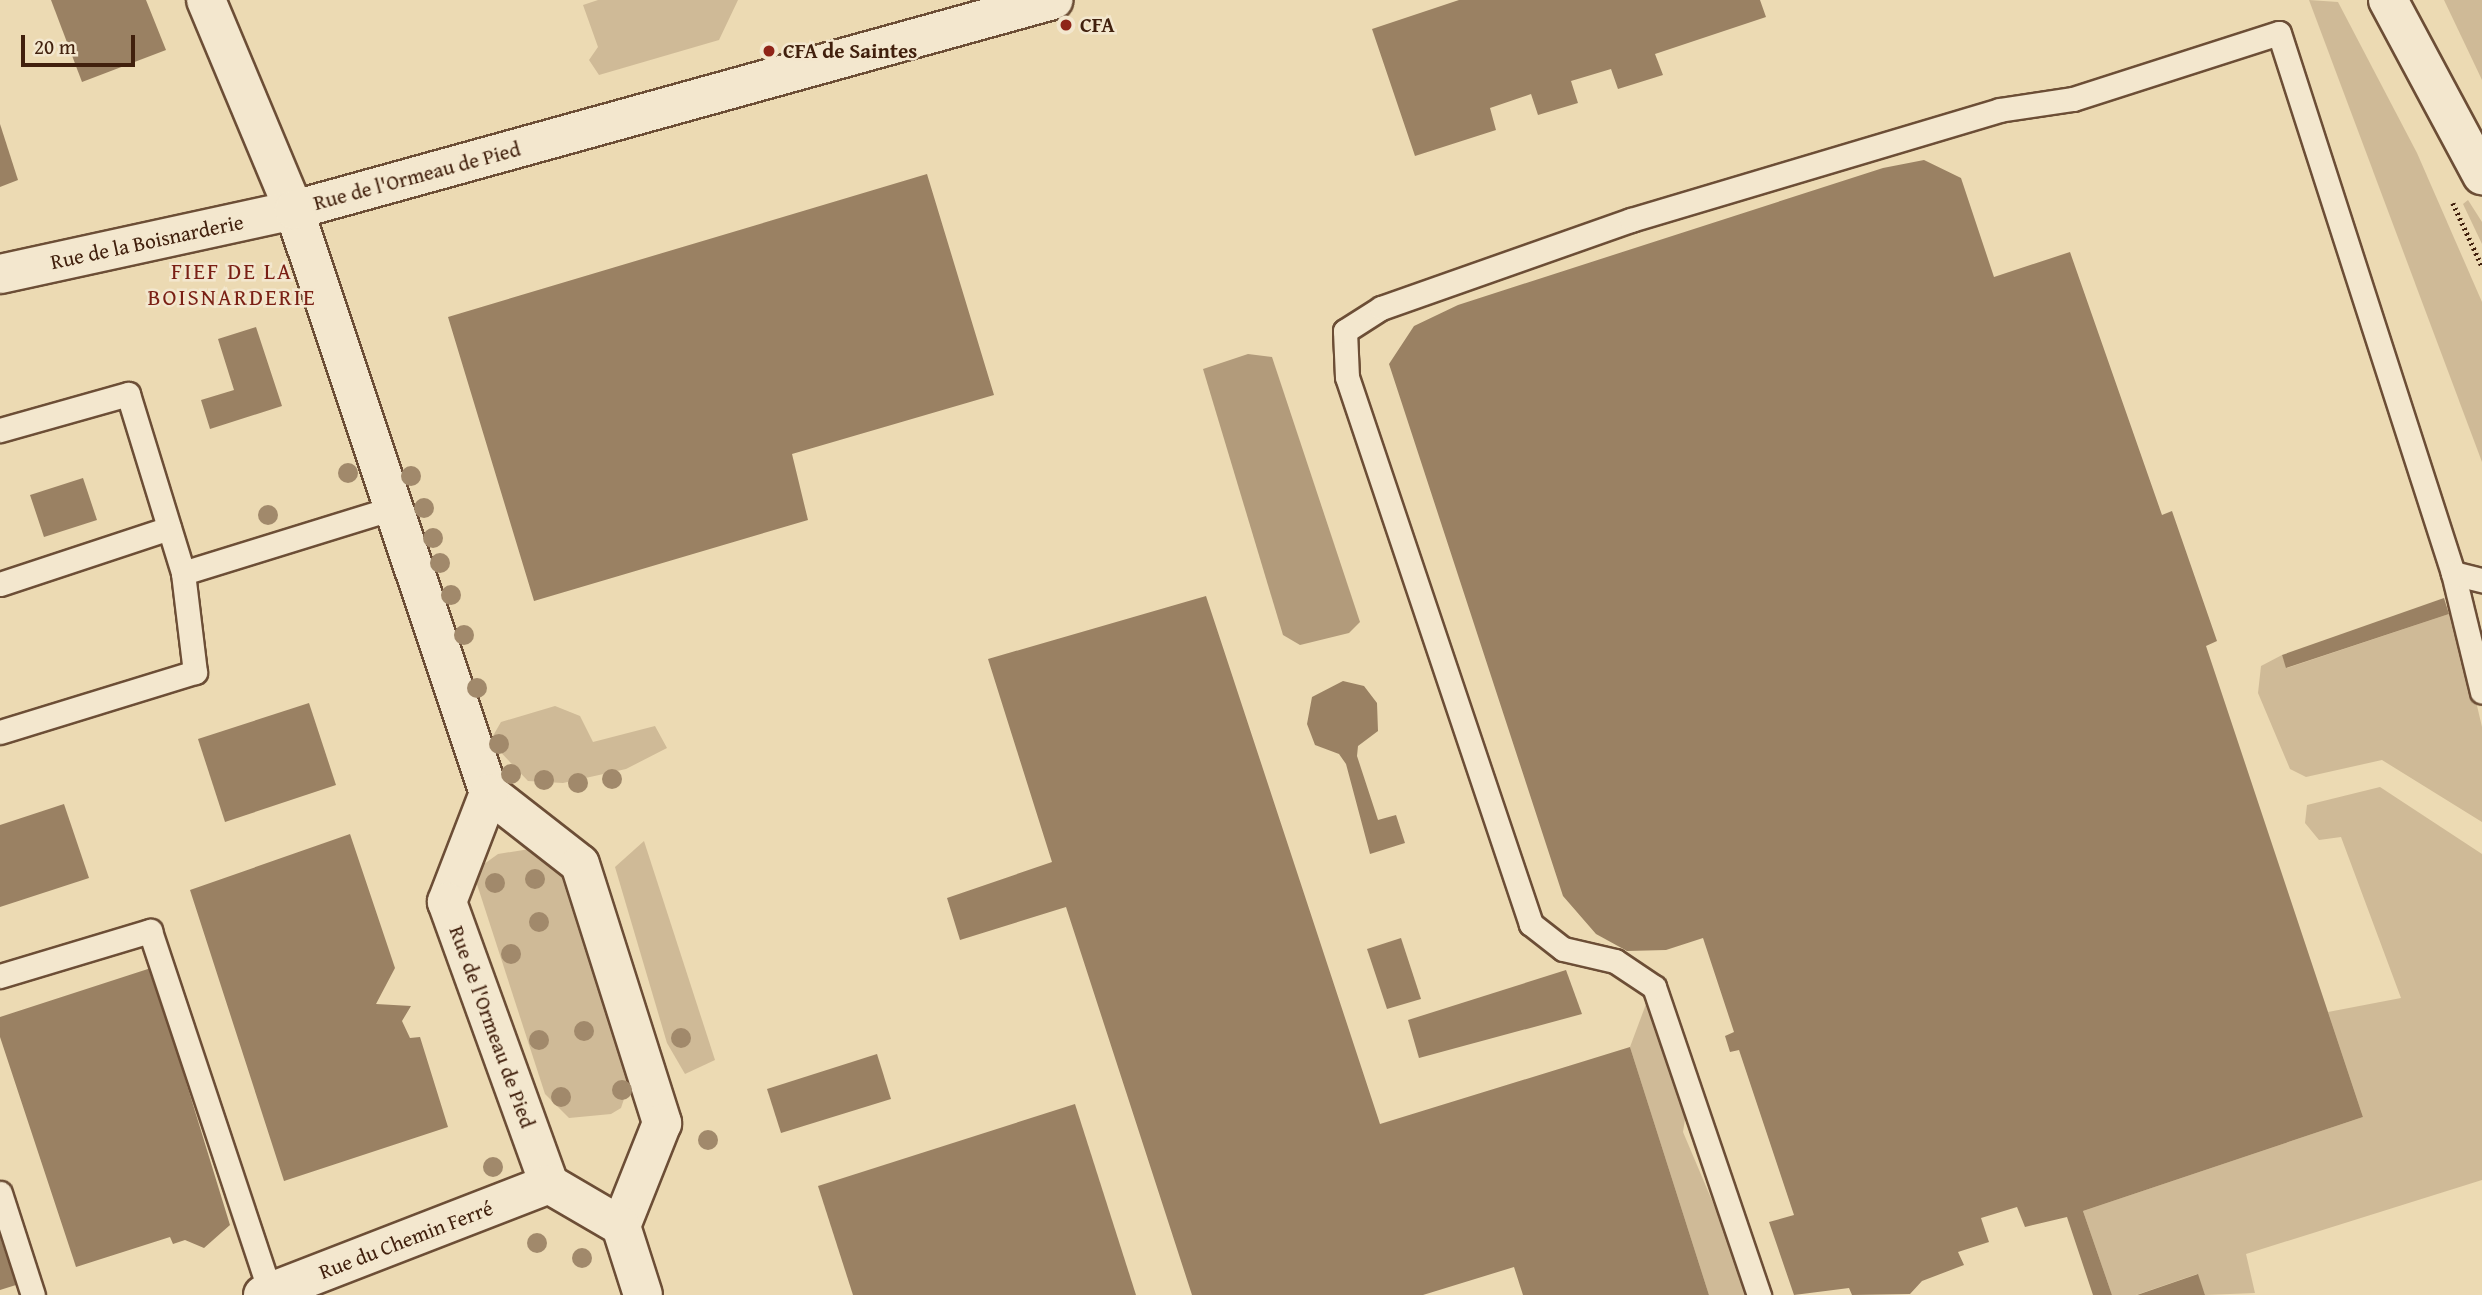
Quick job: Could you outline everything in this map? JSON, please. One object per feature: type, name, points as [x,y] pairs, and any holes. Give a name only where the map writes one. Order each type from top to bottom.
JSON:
[{"type":"street","points":[[206,0],[294,210]]},
{"type":"street","name":"Rue de l'Ormeau de Pied","points":[[549,1184],[447,902],[489,793],[294,210],[1052,0]]},
{"type":"street","points":[[2388,0],[2482,175]]},
{"type":"street","name":"Rue de la Boisnarderie","points":[[0,274],[294,210]]},
{"type":"street","points":[[489,793],[580,864],[662,1123],[621,1226],[643,1295]]},
{"type":"street","points":[[549,1184],[621,1226]]},
{"type":"street","name":"Rue du Chemin Ferré","points":[[266,1294],[549,1184]]},
{"type":"lane","points":[[1759,1295],[1654,986],[1615,961],[1563,949],[1531,924],[1347,377],[1345,331],[1381,308],[1631,220],[1999,110],[2073,99],[2279,33],[2453,573],[2482,692]]},
{"type":"lane","points":[[0,430],[128,394],[183,573],[195,671],[0,732]]},
{"type":"lane","points":[[183,573],[393,508]]},
{"type":"lane","points":[[0,584],[169,528]]},
{"type":"lane","points":[[2453,573],[2482,580]]},
{"type":"lane","points":[[0,976],[150,931],[266,1294]]},
{"type":"lane","points":[[0,1193],[33,1295]]},
{"type":"shaded area","points":[[598,0],[738,0],[719,40],[599,75],[589,60],[598,47],[583,5]]},
{"type":"shaded area","points":[[2309,0],[2338,2],[2417,153],[2482,302],[2482,462]]},
{"type":"shaded area","points":[[2444,0],[2482,0],[2482,80]]},
{"type":"shaded area","points":[[2468,200],[2482,222],[2482,244],[2463,204]]},
{"type":"shaded area","points":[[1248,354],[1272,357],[1360,622],[1349,633],[1300,645],[1283,635],[1203,369]]},
{"type":"shaded area","points":[[2449,614],[2456,616],[2482,727],[2482,822],[2382,760],[2306,777],[2290,769],[2258,693],[2261,666],[2282,655],[2287,668]]},
{"type":"shaded area","points":[[555,706],[580,716],[593,742],[655,726],[667,748],[626,769],[563,783],[528,781],[490,741],[501,722]]},
{"type":"shaded area","points":[[2380,787],[2482,854],[2482,1180],[2246,1254],[2255,1293],[2205,1295],[2197,1274],[2136,1295],[2112,1295],[2083,1211],[2363,1117],[2328,1012],[2401,998],[2341,837],[2319,840],[2305,823],[2307,805]]},
{"type":"shaded area","points":[[644,841],[715,1060],[685,1074],[667,1043],[615,867]]},
{"type":"shaded area","points":[[536,848],[559,869],[630,1081],[621,1108],[611,1114],[569,1118],[545,1094],[473,872],[498,854]]},
{"type":"shaded area","points":[[1649,996],[1687,1107],[1683,1132],[1752,1295],[1709,1295],[1630,1047]]},
{"type":"building","points":[[51,0],[146,0],[166,50],[82,82]]},
{"type":"building","points":[[1459,0],[1760,0],[1766,17],[1655,54],[1663,75],[1618,89],[1611,69],[1571,81],[1578,103],[1538,115],[1531,94],[1490,108],[1496,130],[1415,156],[1372,29]]},
{"type":"building","points":[[0,124],[18,180],[0,187]]},
{"type":"building","points":[[1924,160],[1961,178],[1994,277],[2070,252],[2162,515],[2172,511],[2217,641],[2206,646],[2363,1117],[2083,1211],[2112,1295],[2093,1295],[2067,1217],[2025,1227],[2017,1207],[1981,1218],[1989,1242],[1958,1252],[1964,1265],[1922,1281],[1910,1294],[1852,1295],[1849,1288],[1794,1295],[1769,1222],[1794,1215],[1739,1050],[1730,1052],[1725,1036],[1734,1032],[1703,938],[1666,950],[1627,951],[1596,934],[1563,896],[1389,364],[1414,326],[1458,305],[1883,168]]},
{"type":"building","points":[[927,174],[994,395],[792,454],[808,520],[534,601],[448,317]]},
{"type":"building","points":[[256,327],[282,406],[210,429],[201,400],[234,390],[218,339]]},
{"type":"building","points":[[83,478],[97,520],[44,537],[30,495]]},
{"type":"building","points":[[1206,596],[1380,1124],[1630,1047],[1709,1295],[1523,1295],[1514,1267],[1423,1295],[1192,1295],[1066,907],[960,940],[947,898],[1052,862],[988,659]]},
{"type":"building","points":[[2444,598],[2449,614],[2286,668],[2282,655]]},
{"type":"building","points":[[1343,681],[1364,686],[1377,703],[1378,731],[1358,746],[1357,756],[1378,820],[1396,815],[1405,843],[1370,854],[1346,764],[1339,754],[1315,745],[1307,724],[1312,697]]},
{"type":"building","points":[[309,703],[336,785],[225,822],[198,739]]},
{"type":"building","points":[[64,804],[89,878],[0,907],[0,825]]},
{"type":"building","points":[[350,834],[395,968],[376,1004],[411,1006],[402,1021],[410,1038],[420,1037],[448,1127],[284,1181],[190,890]]},
{"type":"building","points":[[1401,938],[1421,999],[1387,1009],[1367,949]]},
{"type":"building","points":[[151,968],[230,1225],[204,1248],[185,1240],[173,1244],[170,1237],[76,1267],[0,1037],[0,1017]]},
{"type":"building","points":[[1566,970],[1582,1014],[1419,1058],[1408,1020]]},
{"type":"building","points":[[877,1054],[891,1099],[781,1133],[767,1089]]},
{"type":"building","points":[[1075,1104],[1136,1295],[853,1295],[818,1186]]},
{"type":"building","points":[[0,1237],[16,1285],[0,1290]]},
{"type":"building","points":[[2198,1274],[2205,1295],[2137,1295]]},
{"type":"place","name":"CFA","points":[[1066,25]]},
{"type":"place","name":"CFA de Saintes","points":[[769,51]]},
{"type":"district","name":"FIEF DE LA BOISNARDERIE","points":[[232,284]]}]
